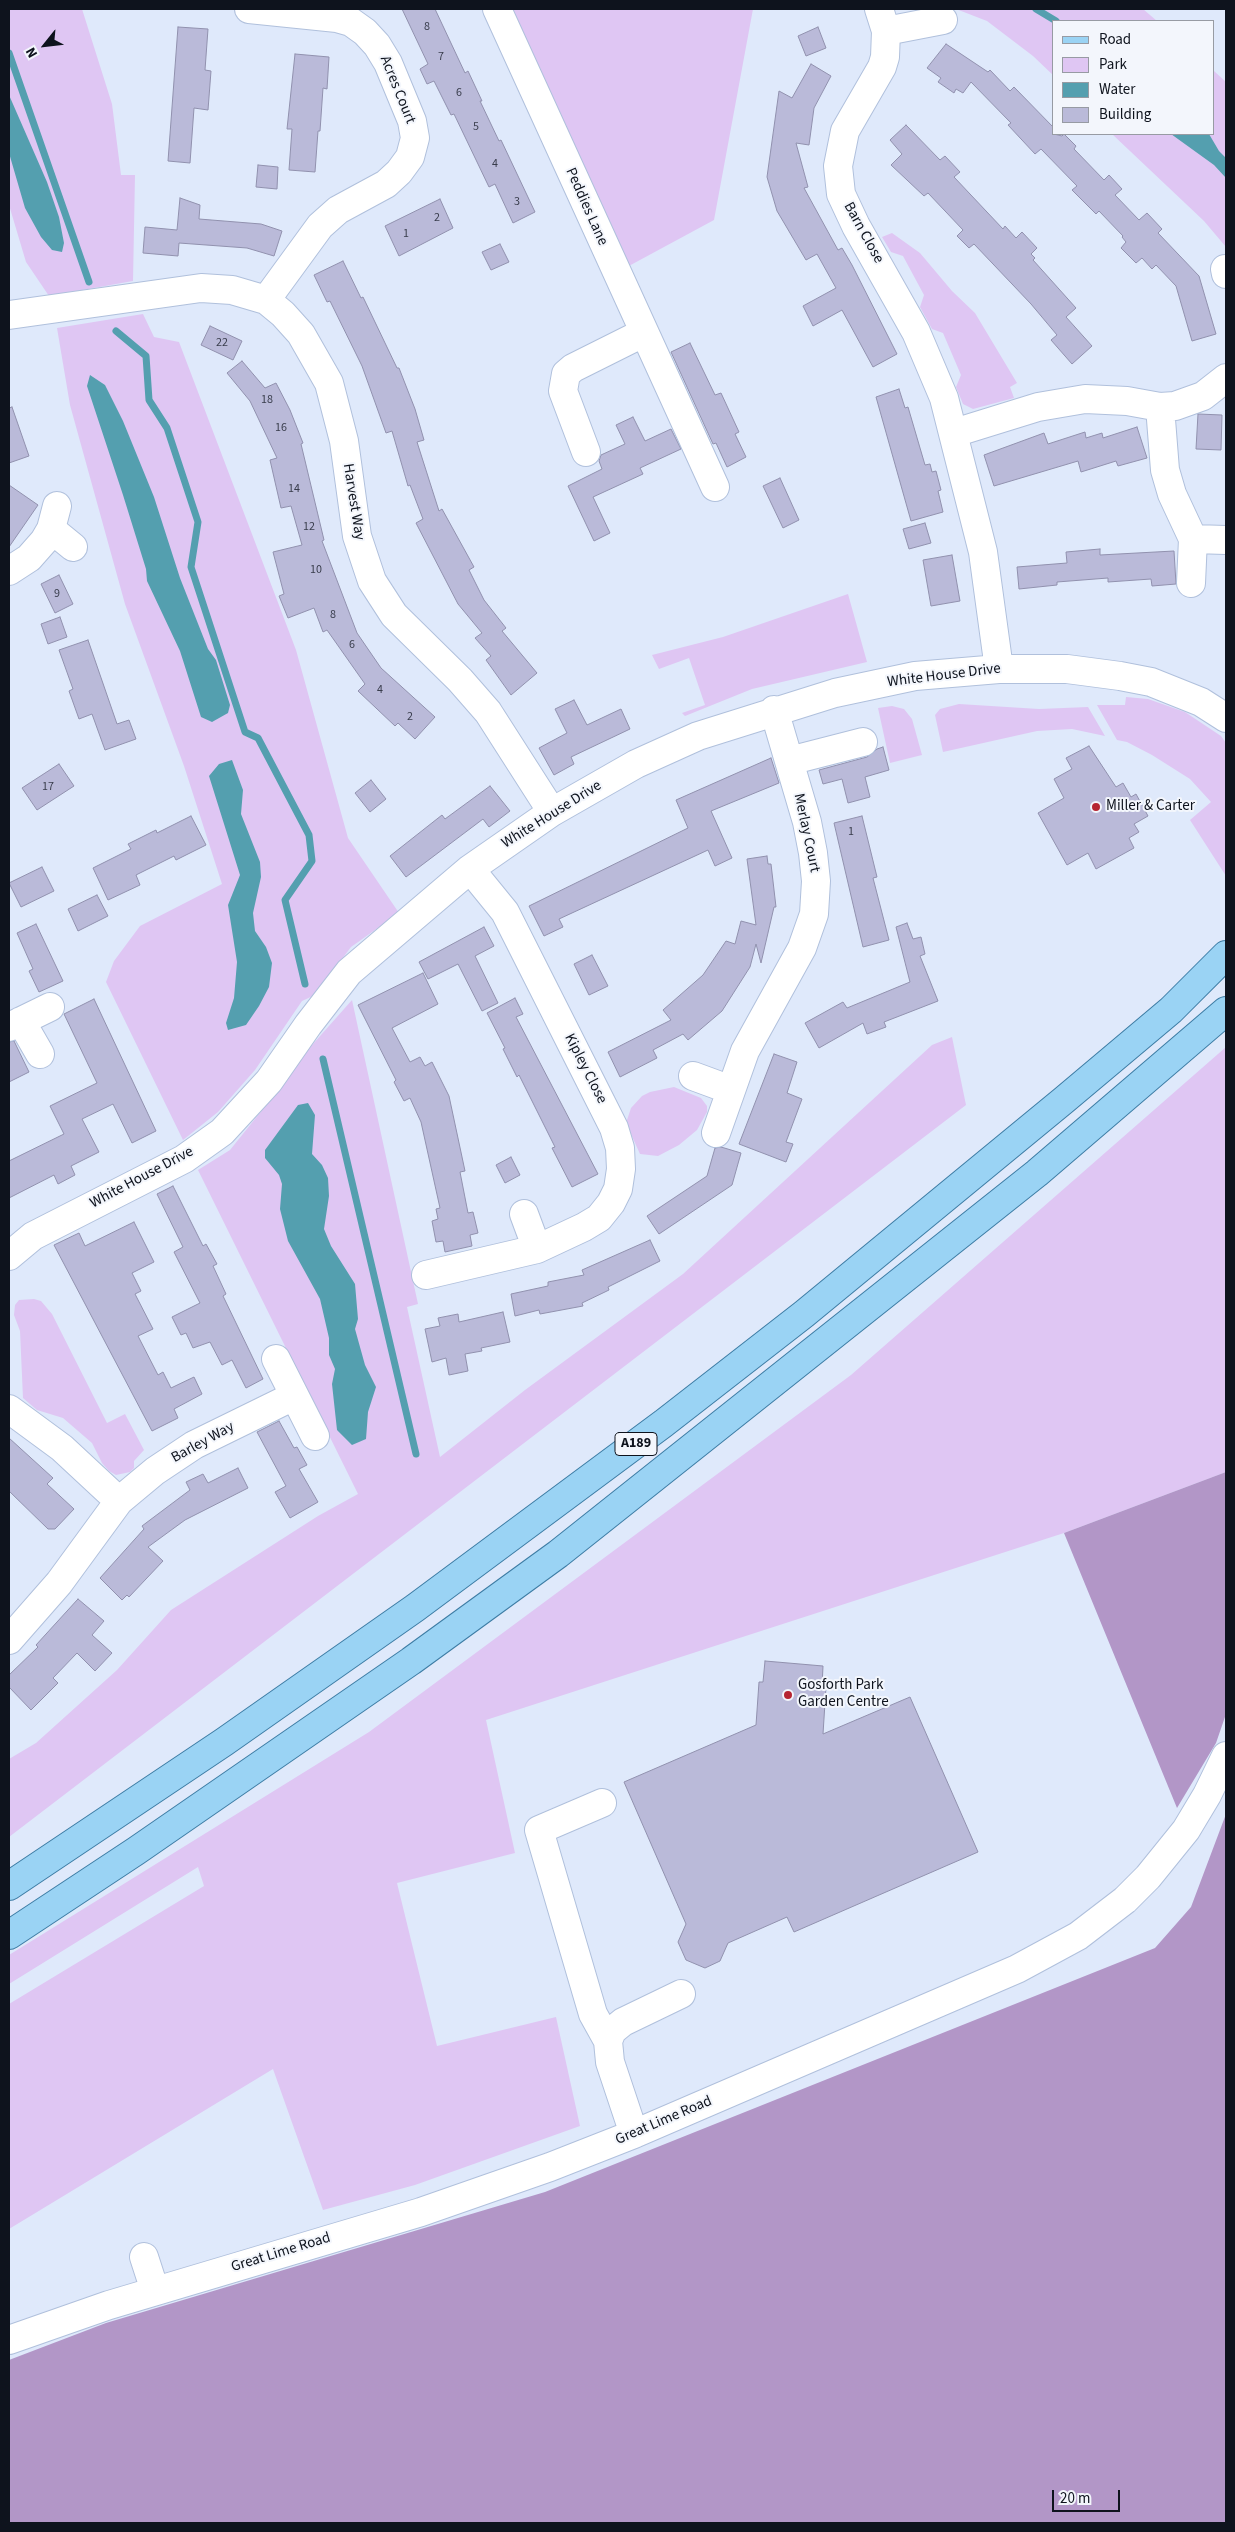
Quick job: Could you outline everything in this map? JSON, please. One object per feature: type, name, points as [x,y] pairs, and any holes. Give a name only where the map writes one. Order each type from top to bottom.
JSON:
[{"type":"main road","name":"A189","points":[[9,1886],[224,1742],[414,1608],[664,1423],[804,1314],[1064,1100],[1171,1010],[1226,955]]},
{"type":"main road","name":"A189","points":[[9,1935],[136,1851],[411,1661],[558,1554],[1037,1173],[1226,1011]]},
{"type":"street","name":"Acres Court","points":[[249,9],[337,18],[351,22],[365,32],[377,45],[388,62],[412,121],[415,138],[410,157],[399,172],[386,184],[338,210],[320,226],[266,300]]},
{"type":"street","name":"Peddies Lane","points":[[497,9],[715,488]]},
{"type":"street","name":"Barn Close","points":[[943,20],[882,20],[887,45],[882,67],[845,131],[840,148],[838,166],[841,194],[856,226],[916,332],[938,382],[954,433],[983,552],[999,669]]},
{"type":"street","name":"Harvest Way","points":[[9,315],[119,300],[178,289],[201,288],[232,290],[266,300],[283,314],[301,334],[329,383],[344,441],[357,536],[372,581],[394,616],[460,680],[488,712],[552,812]]},
{"type":"street","points":[[586,452],[562,392],[566,374],[573,368],[643,333]]},
{"type":"street","points":[[954,433],[1038,407],[1085,399],[1127,401],[1160,407],[1189,402],[1215,389],[1226,378]]},
{"type":"street","points":[[1160,407],[1165,470],[1172,494],[1193,539],[1191,583]]},
{"type":"street","points":[[9,571],[29,558],[44,541],[54,517],[73,547]]},
{"type":"street","points":[[1193,539],[1226,540]]},
{"type":"street","name":"White House Drive","points":[[9,1256],[33,1236],[184,1159],[222,1132],[269,1081],[313,1018],[350,972],[380,944],[470,869],[552,812],[636,764],[698,736],[774,710],[835,693],[915,676],[999,669],[1067,670],[1120,676],[1177,691],[1201,702],[1226,717]]},
{"type":"street","name":"Merlay Court","points":[[716,1133],[745,1051],[802,948],[814,914],[816,881],[813,853],[774,710]]},
{"type":"street","points":[[789,761],[863,742]]},
{"type":"street","name":"Kipley Close","points":[[426,1275],[537,1249],[599,1218],[618,1189],[621,1169],[620,1148],[614,1128],[505,912],[470,869]]},
{"type":"street","points":[[40,1054],[15,1024],[50,1007]]},
{"type":"street","points":[[693,1076],[731,1090]]},
{"type":"street","points":[[524,1214],[537,1249]]},
{"type":"street","points":[[276,1359],[315,1436]]},
{"type":"street","name":"Barley Way","points":[[9,1640],[59,1583],[119,1501],[155,1471],[194,1445],[294,1396]]},
{"type":"street","points":[[9,1409],[62,1448],[119,1501]]},
{"type":"street","name":"Great Lime Road","points":[[9,2340],[109,2305],[421,2212],[550,2167],[634,2134],[1017,1969],[1078,1936],[1125,1900],[1164,1858],[1186,1830],[1207,1796],[1226,1756]]},
{"type":"street","points":[[602,1802],[540,1830],[593,2014],[608,2041],[610,2062],[634,2134]]},
{"type":"street","points":[[608,2041],[612,2031],[623,2022],[681,1994]]},
{"type":"street","points":[[144,2257],[155,2291]]},
{"type":"green space","points":[[9,9],[82,9],[112,104],[121,175],[135,175],[133,281],[49,296],[26,262],[9,205]]},
{"type":"green space","points":[[510,9],[753,9],[714,220],[627,267]]},
{"type":"green space","points":[[956,9],[1143,9],[1156,20],[1052,20],[1052,74],[1033,56],[987,21]]},
{"type":"green space","points":[[1215,72],[1226,82],[1226,247],[1204,221],[1113,135],[1215,135]]},
{"type":"green space","points":[[892,233],[920,253],[952,291],[975,313],[1017,383],[1010,387],[1014,398],[973,409],[963,404],[956,387],[961,375],[943,333],[932,329],[920,307],[924,295],[903,256],[891,252],[882,237]]},
{"type":"green space","points":[[143,314],[154,337],[179,342],[296,650],[348,838],[399,913],[351,947],[315,995],[302,1001],[255,1070],[218,1112],[183,1140],[106,982],[114,961],[140,926],[222,884],[184,766],[125,604],[70,405],[57,328]]},
{"type":"green space","points":[[848,594],[867,662],[752,689],[685,716],[682,713],[705,705],[689,658],[659,669],[652,655],[723,637]]},
{"type":"green space","points":[[1126,697],[1148,699],[1185,712],[1221,736],[1226,743],[1226,876],[1190,820],[1211,802],[1190,779],[1152,755],[1127,742],[1117,740],[1097,705],[1125,705]]},
{"type":"green space","points":[[959,704],[1039,709],[1088,707],[1105,736],[1072,729],[1037,731],[943,752],[935,715],[940,709]]},
{"type":"green space","points":[[892,706],[904,709],[912,719],[922,755],[890,763],[878,708]]},
{"type":"green space","points":[[352,1000],[418,1304],[407,1307],[440,1457],[525,1390],[683,1274],[932,1045],[952,1037],[966,1105],[9,1837],[9,1759],[36,1743],[117,1670],[171,1610],[318,1516],[358,1494],[198,1170],[230,1150],[267,1104],[297,1062]]},
{"type":"green space","points":[[1226,1047],[1226,1472],[1064,1533],[486,1720],[515,1853],[397,1883],[437,2046],[556,2017],[580,2126],[415,2185],[323,2210],[273,2069],[9,2229],[9,2004],[204,1886],[198,1867],[9,1984],[9,1955],[369,1732],[851,1375]]},
{"type":"green space","points":[[674,1087],[701,1098],[707,1106],[707,1112],[697,1130],[679,1145],[658,1156],[640,1154],[626,1123],[631,1108],[642,1096],[650,1092]]},
{"type":"green space","points":[[34,1299],[41,1301],[52,1314],[107,1423],[125,1414],[144,1450],[134,1461],[134,1468],[130,1472],[116,1475],[109,1471],[102,1463],[92,1443],[63,1418],[37,1410],[23,1398],[20,1331],[14,1315],[15,1305],[19,1300]]},
{"type":"shaded area","points":[[1226,1472],[1226,1714],[1216,1743],[1177,1808],[1064,1533]]},
{"type":"shaded area","points":[[1226,1814],[1226,2523],[9,2523],[9,2360],[106,2323],[545,2192],[1155,1948],[1191,1907]]},
{"type":"water","points":[[9,95],[47,182],[59,217],[64,243],[62,252],[52,250],[41,237],[25,208],[9,153]]},
{"type":"water","points":[[1172,135],[1210,135],[1219,151],[1226,158],[1226,178],[1214,165]]},
{"type":"water","points":[[90,375],[105,385],[123,421],[154,497],[180,578],[208,649],[216,660],[230,705],[228,713],[212,722],[201,717],[180,651],[147,581],[146,569],[87,386]]},
{"type":"water","points":[[232,760],[243,790],[241,814],[260,862],[261,877],[253,913],[255,931],[266,947],[272,963],[269,987],[259,1006],[246,1025],[228,1030],[226,1023],[234,998],[237,962],[228,905],[240,875],[209,776],[219,764]]},
{"type":"water","points":[[308,1103],[315,1115],[312,1154],[322,1165],[328,1178],[329,1196],[324,1229],[331,1246],[355,1284],[358,1319],[355,1329],[365,1365],[376,1387],[368,1412],[366,1439],[352,1445],[337,1430],[332,1384],[335,1369],[329,1355],[329,1338],[320,1299],[288,1241],[280,1209],[282,1184],[279,1175],[265,1158],[265,1150],[298,1105]]},
{"type":"building","points":[[402,9],[435,9],[465,73],[468,71],[499,141],[501,140],[535,212],[513,223],[495,184],[489,187],[454,114],[451,115],[434,81],[427,84],[420,69],[428,64]]},
{"type":"building","points":[[178,27],[208,29],[205,70],[211,71],[208,110],[194,108],[190,163],[168,161]]},
{"type":"building","points":[[818,27],[826,48],[806,56],[798,36]]},
{"type":"building","points":[[946,44],[988,72],[990,70],[1010,91],[1014,87],[1052,126],[1052,135],[1065,135],[1076,146],[1074,149],[1104,180],[1109,175],[1122,189],[1115,195],[1139,220],[1147,213],[1162,229],[1158,233],[1199,276],[1216,334],[1192,341],[1176,286],[1156,265],[1152,269],[1142,258],[1136,263],[1121,248],[1126,242],[1123,236],[1099,211],[1096,214],[1072,190],[1077,186],[1041,149],[1035,154],[1008,125],[1011,123],[971,82],[963,93],[956,89],[954,93],[938,82],[941,78],[927,68]]},
{"type":"building","points":[[295,54],[329,57],[327,89],[323,88],[315,172],[289,170],[292,129],[287,129]]},
{"type":"building","points":[[811,64],[831,76],[814,108],[809,145],[796,143],[808,187],[804,188],[838,250],[842,248],[852,265],[897,354],[873,367],[842,310],[813,326],[803,306],[836,288],[817,254],[806,260],[777,211],[767,177],[779,91],[792,98]]},
{"type":"building","points":[[906,125],[940,160],[945,156],[960,172],[954,177],[1003,229],[1005,226],[1016,238],[1022,232],[1037,248],[1031,254],[1035,258],[1033,260],[1076,308],[1066,317],[1092,346],[1072,364],[1051,340],[1057,335],[1031,304],[974,244],[969,248],[957,236],[963,230],[928,193],[924,196],[891,165],[902,154],[890,140]]},
{"type":"building","points":[[258,165],[278,167],[277,189],[256,187]]},
{"type":"building","points":[[180,198],[200,205],[199,219],[261,224],[282,231],[274,256],[247,248],[179,243],[178,256],[143,253],[145,227],[177,230]]},
{"type":"building","points":[[440,199],[453,228],[399,256],[385,226]]},
{"type":"building","points":[[500,244],[509,262],[491,270],[482,252]]},
{"type":"building","points":[[343,261],[361,298],[363,297],[397,368],[399,368],[415,409],[424,440],[417,442],[439,511],[442,509],[474,567],[469,570],[484,600],[506,628],[502,631],[537,673],[511,695],[486,660],[491,656],[475,638],[482,633],[458,604],[416,523],[423,519],[410,485],[408,486],[392,431],[386,433],[362,366],[330,301],[327,302],[314,275]]},
{"type":"building","points":[[210,326],[242,341],[233,360],[201,345]]},
{"type":"building","points":[[690,343],[715,395],[721,393],[739,432],[735,434],[746,457],[727,467],[716,443],[713,444],[671,352]]},
{"type":"building","points":[[242,361],[265,388],[276,383],[290,410],[303,443],[301,444],[324,540],[322,541],[357,633],[381,668],[435,717],[415,739],[398,723],[395,726],[358,691],[365,684],[327,630],[323,632],[314,608],[288,618],[279,596],[284,594],[273,552],[302,545],[291,506],[281,508],[270,460],[277,458],[250,401],[227,373]]},
{"type":"building","points":[[899,389],[905,408],[908,407],[925,465],[930,464],[932,472],[936,471],[941,490],[938,491],[943,512],[911,521],[876,397]]},
{"type":"building","points":[[12,407],[29,456],[9,463],[9,408]]},
{"type":"building","points":[[1198,414],[1222,415],[1221,450],[1196,449]]},
{"type":"building","points":[[633,417],[645,441],[671,429],[681,449],[640,468],[643,474],[593,497],[610,533],[594,541],[568,486],[602,469],[599,461],[601,455],[625,444],[616,425]]},
{"type":"building","points":[[1137,427],[1147,458],[1118,466],[1116,461],[1081,472],[1078,461],[994,486],[984,455],[1044,433],[1048,444],[1085,432],[1086,438],[1102,433],[1103,438]]},
{"type":"building","points":[[780,478],[799,520],[783,528],[763,486]]},
{"type":"building","points":[[9,485],[38,505],[9,547]]},
{"type":"building","points":[[925,523],[931,543],[909,549],[903,529]]},
{"type":"building","points":[[1100,549],[1100,555],[1174,551],[1176,584],[1152,586],[1151,579],[1108,582],[1108,578],[1057,582],[1057,585],[1019,589],[1017,567],[1067,563],[1066,552]]},
{"type":"building","points":[[952,555],[960,601],[931,606],[923,560]]},
{"type":"building","points":[[59,575],[73,604],[55,613],[41,584]]},
{"type":"building","points":[[60,617],[67,637],[48,644],[41,624]]},
{"type":"building","points":[[88,640],[117,724],[129,720],[136,739],[105,750],[92,714],[79,719],[69,691],[73,689],[59,650]]},
{"type":"building","points":[[574,700],[587,725],[621,709],[630,729],[571,757],[574,764],[554,775],[539,748],[567,733],[555,709]]},
{"type":"building","name":"Miller & Carter","points":[[1089,746],[1116,787],[1123,783],[1131,797],[1136,794],[1148,816],[1134,824],[1139,832],[1129,838],[1134,848],[1096,869],[1088,853],[1067,865],[1038,813],[1064,798],[1054,779],[1072,769],[1066,758]]},
{"type":"building","points":[[883,747],[889,770],[865,777],[870,797],[848,803],[842,779],[823,784],[819,770],[867,757]]},
{"type":"building","points":[[771,758],[779,783],[711,811],[732,858],[715,866],[708,850],[559,919],[563,927],[544,936],[529,906],[688,828],[676,800]]},
{"type":"building","points":[[59,764],[74,786],[37,810],[22,788]]},
{"type":"building","points":[[371,780],[386,799],[370,812],[355,793]]},
{"type":"building","points":[[490,786],[510,811],[489,827],[483,819],[406,877],[390,856],[442,815],[445,819]]},
{"type":"building","points":[[191,816],[206,845],[176,860],[174,856],[136,875],[140,885],[108,900],[93,868],[131,849],[128,844],[156,830],[157,833]]},
{"type":"building","points":[[862,816],[877,877],[873,878],[889,940],[863,947],[834,823]]},
{"type":"building","points":[[767,856],[768,864],[771,864],[776,907],[774,907],[761,963],[756,944],[750,967],[722,1011],[688,1040],[683,1034],[653,1050],[657,1058],[620,1077],[608,1052],[671,1020],[663,1010],[703,975],[726,941],[735,944],[741,921],[756,925],[747,859]]},
{"type":"building","points":[[42,867],[54,891],[21,907],[9,883]]},
{"type":"building","points":[[97,895],[108,916],[78,931],[68,909]]},
{"type":"building","points":[[907,923],[913,939],[921,937],[925,954],[920,956],[938,1001],[884,1022],[886,1027],[867,1034],[863,1023],[819,1048],[805,1023],[843,1002],[847,1008],[910,982],[896,927]]},
{"type":"building","points":[[36,924],[63,981],[39,992],[29,971],[33,969],[17,933]]},
{"type":"building","points":[[484,927],[494,946],[475,956],[498,1003],[482,1011],[458,964],[428,979],[419,962]]},
{"type":"building","points":[[592,955],[608,986],[589,995],[574,964]]},
{"type":"building","points":[[423,973],[438,1004],[392,1028],[410,1062],[420,1057],[425,1066],[432,1062],[449,1096],[465,1171],[460,1172],[468,1213],[473,1212],[478,1233],[470,1235],[472,1246],[445,1252],[443,1241],[436,1242],[432,1221],[438,1219],[436,1209],[440,1208],[421,1122],[410,1098],[404,1101],[394,1082],[396,1080],[358,1005]]},
{"type":"building","points":[[515,998],[523,1014],[516,1017],[598,1174],[572,1187],[552,1148],[555,1147],[519,1075],[517,1077],[487,1013]]},
{"type":"building","points":[[94,999],[156,1131],[132,1143],[113,1104],[82,1119],[99,1152],[71,1166],[75,1175],[58,1184],[54,1175],[9,1198],[9,1161],[64,1134],[50,1106],[97,1083],[64,1014]]},
{"type":"building","points":[[14,1041],[29,1072],[9,1082],[9,1042]]},
{"type":"building","points":[[774,1054],[797,1062],[787,1093],[802,1099],[786,1142],[793,1144],[786,1162],[739,1144]]},
{"type":"building","points":[[721,1147],[741,1153],[732,1185],[659,1234],[647,1216],[707,1176],[715,1148]]},
{"type":"building","points":[[511,1157],[520,1175],[505,1183],[496,1165]]},
{"type":"building","points":[[173,1186],[203,1246],[206,1244],[217,1264],[213,1266],[226,1294],[223,1296],[263,1379],[246,1388],[232,1360],[222,1365],[210,1342],[193,1348],[186,1333],[181,1335],[172,1317],[200,1303],[174,1252],[183,1247],[157,1194]]},
{"type":"building","points":[[134,1222],[154,1262],[132,1273],[141,1291],[135,1294],[153,1329],[138,1336],[158,1375],[163,1372],[171,1388],[194,1377],[202,1394],[174,1409],[178,1418],[152,1431],[54,1245],[79,1233],[85,1246]]},
{"type":"building","points":[[650,1240],[660,1261],[608,1287],[609,1290],[582,1303],[583,1306],[540,1314],[539,1310],[515,1316],[511,1294],[548,1286],[548,1282],[584,1275],[582,1270]]},
{"type":"building","points":[[503,1312],[510,1342],[481,1348],[482,1351],[465,1354],[468,1371],[449,1375],[446,1358],[432,1362],[425,1329],[440,1326],[438,1318],[458,1314],[459,1322]]},
{"type":"building","points":[[279,1421],[294,1448],[297,1447],[307,1465],[299,1469],[318,1502],[290,1518],[275,1492],[286,1486],[257,1432]]},
{"type":"building","points":[[9,1438],[53,1478],[47,1484],[74,1509],[55,1529],[48,1529],[9,1491]]},
{"type":"building","points":[[238,1468],[248,1488],[185,1520],[148,1547],[163,1561],[129,1597],[127,1595],[122,1600],[100,1578],[144,1529],[142,1526],[190,1490],[186,1482],[203,1474],[208,1483]]},
{"type":"building","points":[[78,1599],[104,1621],[92,1635],[112,1653],[95,1671],[77,1653],[53,1678],[58,1683],[31,1710],[9,1687],[9,1675],[38,1647],[36,1645]]},
{"type":"building","points":[[765,1661],[823,1666],[822,1687],[826,1687],[823,1734],[910,1697],[978,1852],[794,1932],[787,1917],[728,1943],[720,1961],[705,1968],[686,1960],[678,1942],[686,1924],[624,1782],[756,1725],[759,1682],[763,1682]]},
{"type":"waterway","points":[[1036,9],[1054,20]]},
{"type":"waterway","points":[[9,53],[89,282]]},
{"type":"waterway","points":[[116,331],[146,356],[149,400],[167,428],[198,522],[191,567],[245,732],[258,738],[309,835],[312,861],[285,900],[305,984]]},
{"type":"waterway","points":[[323,1059],[416,1454]]},
{"type":"place","name":"Miller & Carter","points":[[1096,807]]},
{"type":"place","name":"Gosforth Park Garden Centre","points":[[788,1695]]}]
